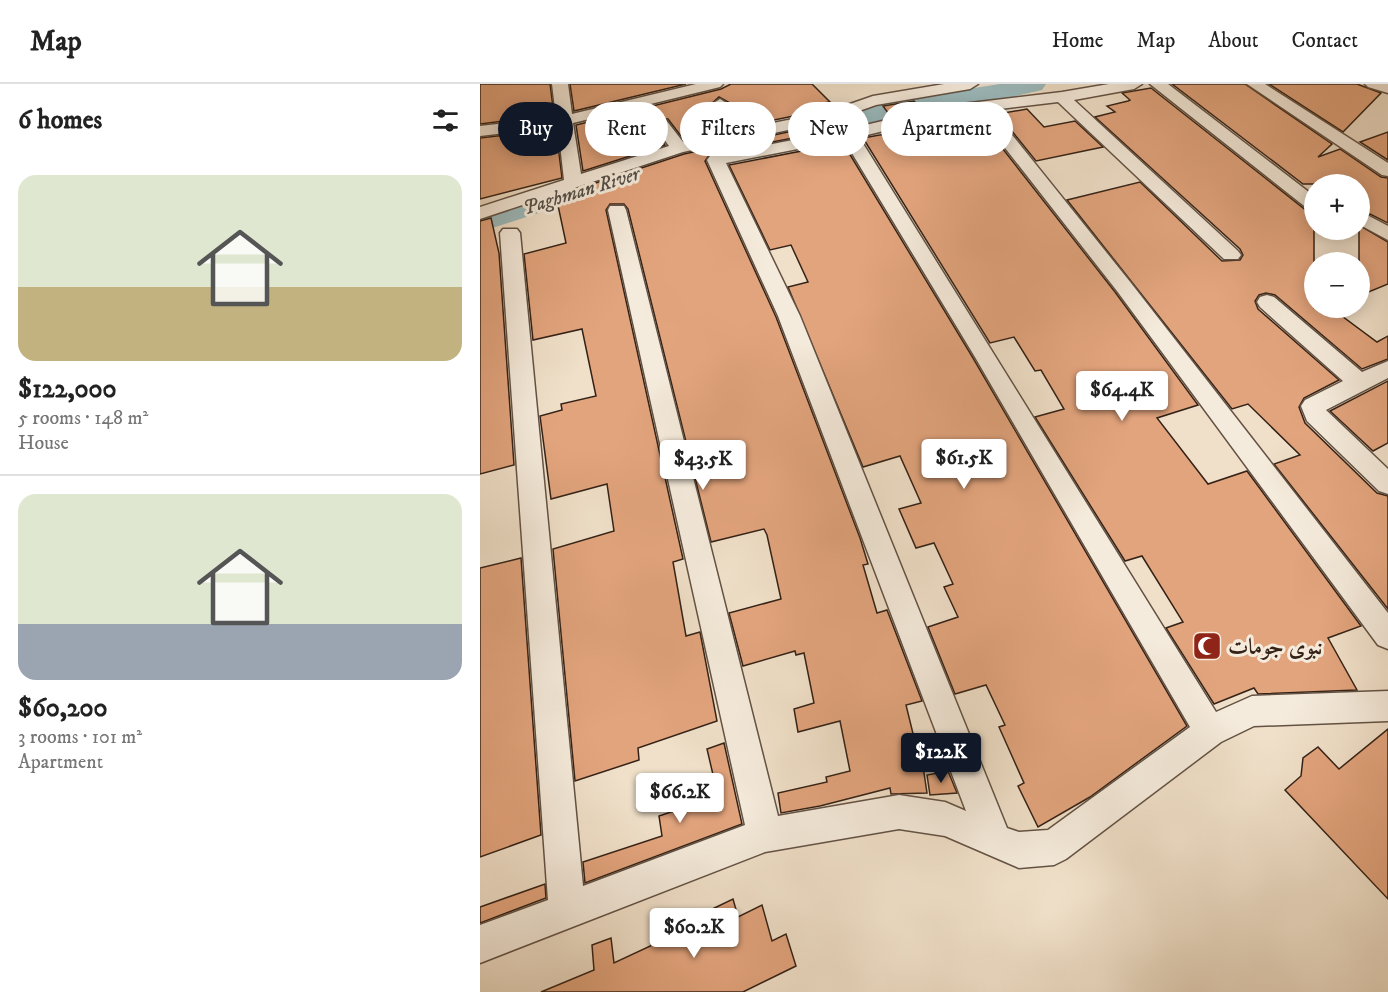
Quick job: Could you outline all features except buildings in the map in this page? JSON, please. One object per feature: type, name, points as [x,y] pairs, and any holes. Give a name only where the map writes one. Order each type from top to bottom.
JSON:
[{"type":"street","points":[[560,84],[561,102]]},
{"type":"street","points":[[573,118],[664,90],[715,84]]},
{"type":"street","points":[[776,127],[831,116],[868,96],[970,84]]},
{"type":"street","points":[[1013,102],[1062,98],[1134,84]]},
{"type":"street","points":[[1158,84],[1304,198]]},
{"type":"street","points":[[1255,84],[1388,171]]},
{"type":"street","points":[[1373,84],[1388,88]]},
{"type":"street","points":[[1062,98],[1231,255]]},
{"type":"street","points":[[480,131],[498,129]]},
{"type":"street","points":[[480,213],[679,148],[668,134]]},
{"type":"street","points":[[788,146],[716,160],[789,316],[994,840]]},
{"type":"street","points":[[1013,147],[1124,287],[1388,636]]},
{"type":"street","points":[[569,156],[573,182]]},
{"type":"street","points":[[863,156],[947,290],[1045,459],[1210,731]]},
{"type":"street","points":[[617,210],[765,835]]},
{"type":"street","points":[[1370,223],[1388,234]]},
{"type":"street","points":[[510,233],[567,910]]},
{"type":"street","points":[[1267,302],[1358,382]]},
{"type":"street","points":[[1388,369],[1313,406],[1315,415],[1388,484]]},
{"type":"street","points":[[480,944],[765,835],[899,812],[945,819],[1019,850],[1054,847],[1210,731],[1252,711],[1388,706]]},
{"type":"waterway","name":"Paghman River","points":[[776,136],[909,106],[991,94],[1033,84]]},
{"type":"waterway","name":"Paghman River","points":[[480,222],[617,178]]},
{"type":"place","name":"نبوی جومات","points":[[1207,646]]}]
